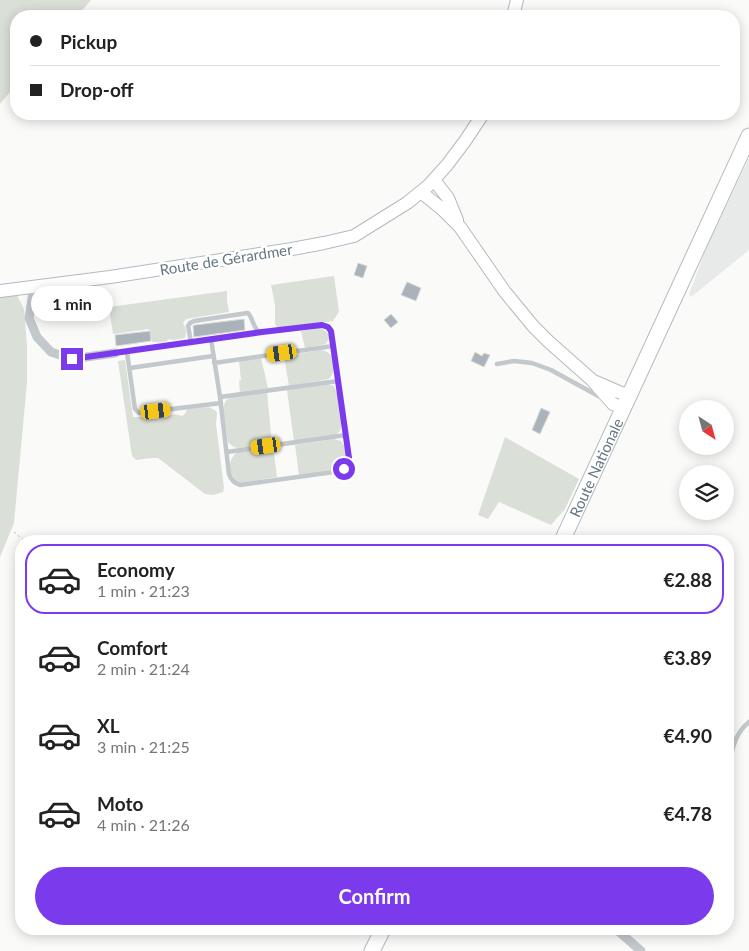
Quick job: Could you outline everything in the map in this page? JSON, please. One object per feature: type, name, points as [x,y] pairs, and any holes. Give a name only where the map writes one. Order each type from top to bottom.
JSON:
[{"type":"main road","name":"Route de Gérardmer","points":[[0,291],[292,249],[354,236],[407,203],[434,180],[448,165],[479,120]]},
{"type":"main road","name":"Route Nationale","points":[[565,535],[749,136]]},
{"type":"main road","points":[[434,180],[448,198],[460,227]]},
{"type":"main road","points":[[421,192],[460,227],[506,292],[533,326],[592,380],[621,393],[627,401]]},
{"type":"main road","points":[[592,380],[607,407],[615,427]]},
{"type":"main road","points":[[372,951],[379,935]]},
{"type":"street","points":[[34,286],[29,318],[37,337],[52,352],[72,359],[115,353]]},
{"type":"street","points":[[623,935],[641,951]]},
{"type":"lane","points":[[190,342],[188,326],[194,321],[248,313],[251,316],[253,326],[258,332],[262,332]]},
{"type":"lane","points":[[115,353],[127,352],[210,339],[262,332],[322,325],[328,327],[331,331],[349,458],[348,464],[344,469],[341,471],[236,484],[231,478],[210,339]]},
{"type":"lane","points":[[214,363],[333,346]]},
{"type":"lane","points":[[127,352],[135,409],[139,413],[338,380]]},
{"type":"lane","points":[[130,368],[213,356]]},
{"type":"lane","points":[[497,364],[514,361],[532,363],[551,370],[602,398]]},
{"type":"lane","points":[[227,452],[346,435]]},
{"type":"lane","points":[[734,744],[740,730],[749,722]]},
{"type":"path","points":[[14,532],[18,535]]},
{"type":"shaded area","points":[[0,0],[91,0],[82,10],[10,10],[10,92],[0,104]]},
{"type":"shaded area","points":[[749,158],[749,250],[691,297],[689,294],[706,249]]},
{"type":"shaded area","points":[[334,276],[339,312],[333,321],[277,327],[275,324],[275,305],[271,285]]},
{"type":"shaded area","points":[[227,291],[229,312],[186,319],[183,323],[186,330],[185,338],[152,342],[149,329],[113,334],[109,307]]},
{"type":"shaded area","points":[[16,293],[24,309],[27,345],[27,382],[14,523],[0,557],[0,295]]},
{"type":"shaded area","points":[[319,328],[326,331],[330,337],[326,344],[305,348],[301,331]]},
{"type":"shaded area","points":[[321,350],[330,354],[334,362],[334,371],[329,379],[289,386],[284,356]]},
{"type":"shaded area","points":[[261,358],[268,388],[240,392],[239,361]]},
{"type":"shaded area","points":[[125,360],[133,417],[157,414],[163,418],[171,415],[182,416],[187,409],[209,407],[216,411],[223,492],[213,495],[205,494],[158,458],[136,460],[132,456],[118,361]]},
{"type":"shaded area","points":[[327,384],[334,386],[338,396],[341,415],[340,431],[335,435],[294,441],[287,390]]},
{"type":"shaded area","points":[[267,392],[272,444],[237,448],[232,446],[228,442],[223,408],[226,400],[232,397]]},
{"type":"shaded area","points":[[505,437],[579,479],[565,509],[551,525],[499,502],[488,519],[478,515]]},
{"type":"shaded area","points":[[334,439],[341,441],[345,448],[346,459],[343,466],[340,469],[299,475],[295,445]]},
{"type":"shaded area","points":[[273,447],[277,477],[241,483],[233,477],[230,464],[234,455],[238,452]]},
{"type":"building","points":[[358,263],[367,266],[363,278],[354,275]]},
{"type":"building","points":[[407,282],[421,288],[416,301],[401,295]]},
{"type":"building","points":[[391,314],[398,322],[391,328],[384,320]]},
{"type":"building","points":[[244,319],[245,330],[194,337],[193,326],[195,325]]},
{"type":"building","points":[[150,331],[151,341],[116,346],[115,335]]},
{"type":"building","points":[[475,352],[482,356],[484,353],[490,355],[484,367],[471,361]]},
{"type":"building","points":[[541,408],[550,412],[540,434],[532,430]]},
{"type":"route","points":[[72,359],[262,332],[322,325],[328,327],[331,331],[349,458],[348,464],[344,469]]}]
